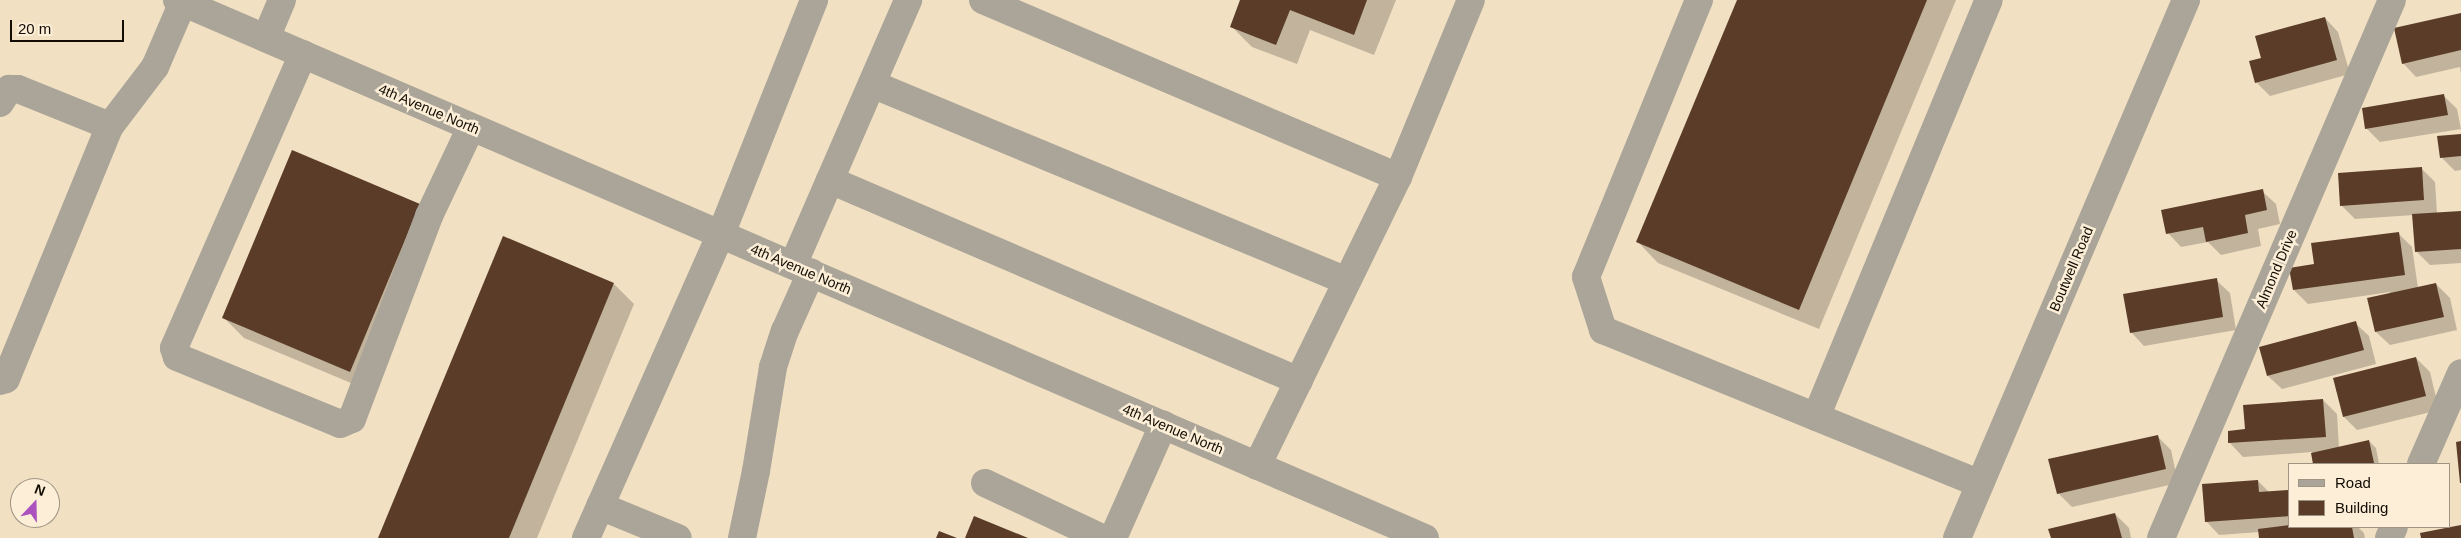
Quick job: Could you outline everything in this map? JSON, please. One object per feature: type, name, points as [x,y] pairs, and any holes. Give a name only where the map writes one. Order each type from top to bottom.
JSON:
[{"type":"street","points":[[266,38],[282,0]]},
{"type":"street","points":[[586,538],[721,234],[814,0]]},
{"type":"street","points":[[742,538],[756,471],[773,366],[802,269],[830,180],[908,0]]},
{"type":"street","points":[[983,0],[1398,177]]},
{"type":"street","points":[[1699,0],[1586,278],[1602,330],[1980,484]]},
{"type":"street","points":[[1816,417],[1989,0]]},
{"type":"street","name":"Boutwell Road","points":[[1957,538],[2186,0]]},
{"type":"street","name":"Almond Drive","points":[[2161,538],[2392,0]]},
{"type":"street","points":[[0,381],[6,379],[110,126],[155,67],[180,1]]},
{"type":"street","name":"4th Avenue North","points":[[180,1],[1425,538]]},
{"type":"street","points":[[1257,466],[1398,177],[1467,10]]},
{"type":"street","points":[[304,54],[174,348],[177,357],[340,424],[352,418],[429,216],[471,126]]},
{"type":"street","points":[[872,84],[1347,281]]},
{"type":"street","points":[[0,103],[8,90],[18,89],[110,126]]},
{"type":"street","points":[[830,180],[1298,381]]},
{"type":"street","points":[[2422,463],[2461,373]]},
{"type":"street","points":[[1113,538],[1163,425]]},
{"type":"street","points":[[985,483],[1102,538]]},
{"type":"street","points":[[600,506],[678,538]]},
{"type":"building","points":[[1240,0],[1367,0],[1354,35],[1290,10],[1276,45],[1230,27]]},
{"type":"building","points":[[1737,0],[1927,0],[1799,310],[1636,242]]},
{"type":"building","points":[[2461,13],[2461,50],[2402,64],[2394,28]]},
{"type":"building","points":[[2325,17],[2337,60],[2255,83],[2249,61],[2261,58],[2255,36]]},
{"type":"building","points":[[2444,94],[2448,115],[2365,129],[2362,108]]},
{"type":"building","points":[[2461,134],[2461,156],[2440,158],[2437,136]]},
{"type":"building","points":[[292,150],[420,204],[350,372],[222,318]]},
{"type":"building","points":[[2422,167],[2424,200],[2340,206],[2338,173]]},
{"type":"building","points":[[2263,189],[2267,210],[2245,215],[2248,233],[2206,242],[2203,227],[2166,234],[2161,210]]},
{"type":"building","points":[[2461,211],[2461,249],[2415,252],[2412,214]]},
{"type":"building","points":[[2399,232],[2405,275],[2293,290],[2289,268],[2314,264],[2311,243]]},
{"type":"building","points":[[503,236],[614,283],[509,538],[378,538]]},
{"type":"building","points":[[2217,278],[2223,317],[2130,333],[2123,294]]},
{"type":"building","points":[[2436,283],[2444,317],[2375,332],[2367,298]]},
{"type":"building","points":[[2356,321],[2364,350],[2267,376],[2259,347]]},
{"type":"building","points":[[2416,357],[2426,396],[2343,417],[2333,378]]},
{"type":"building","points":[[2323,399],[2326,437],[2228,443],[2228,431],[2245,429],[2243,405]]},
{"type":"building","points":[[2158,435],[2166,469],[2057,494],[2048,459]]},
{"type":"building","points":[[2369,440],[2374,463],[2313,463],[2311,453]]},
{"type":"building","points":[[2461,441],[2461,483],[2460,483],[2456,442]]},
{"type":"building","points":[[2258,480],[2259,492],[2288,490],[2288,516],[2205,522],[2202,484]]},
{"type":"building","points":[[2115,513],[2122,538],[2051,538],[2048,529]]},
{"type":"building","points":[[974,516],[1028,538],[965,538]]},
{"type":"building","points":[[2288,525],[2288,528],[2352,528],[2354,538],[2259,538],[2258,529]]},
{"type":"building","points":[[2461,525],[2461,538],[2421,538],[2420,533]]},
{"type":"building","points":[[939,531],[957,538],[936,538]]}]
